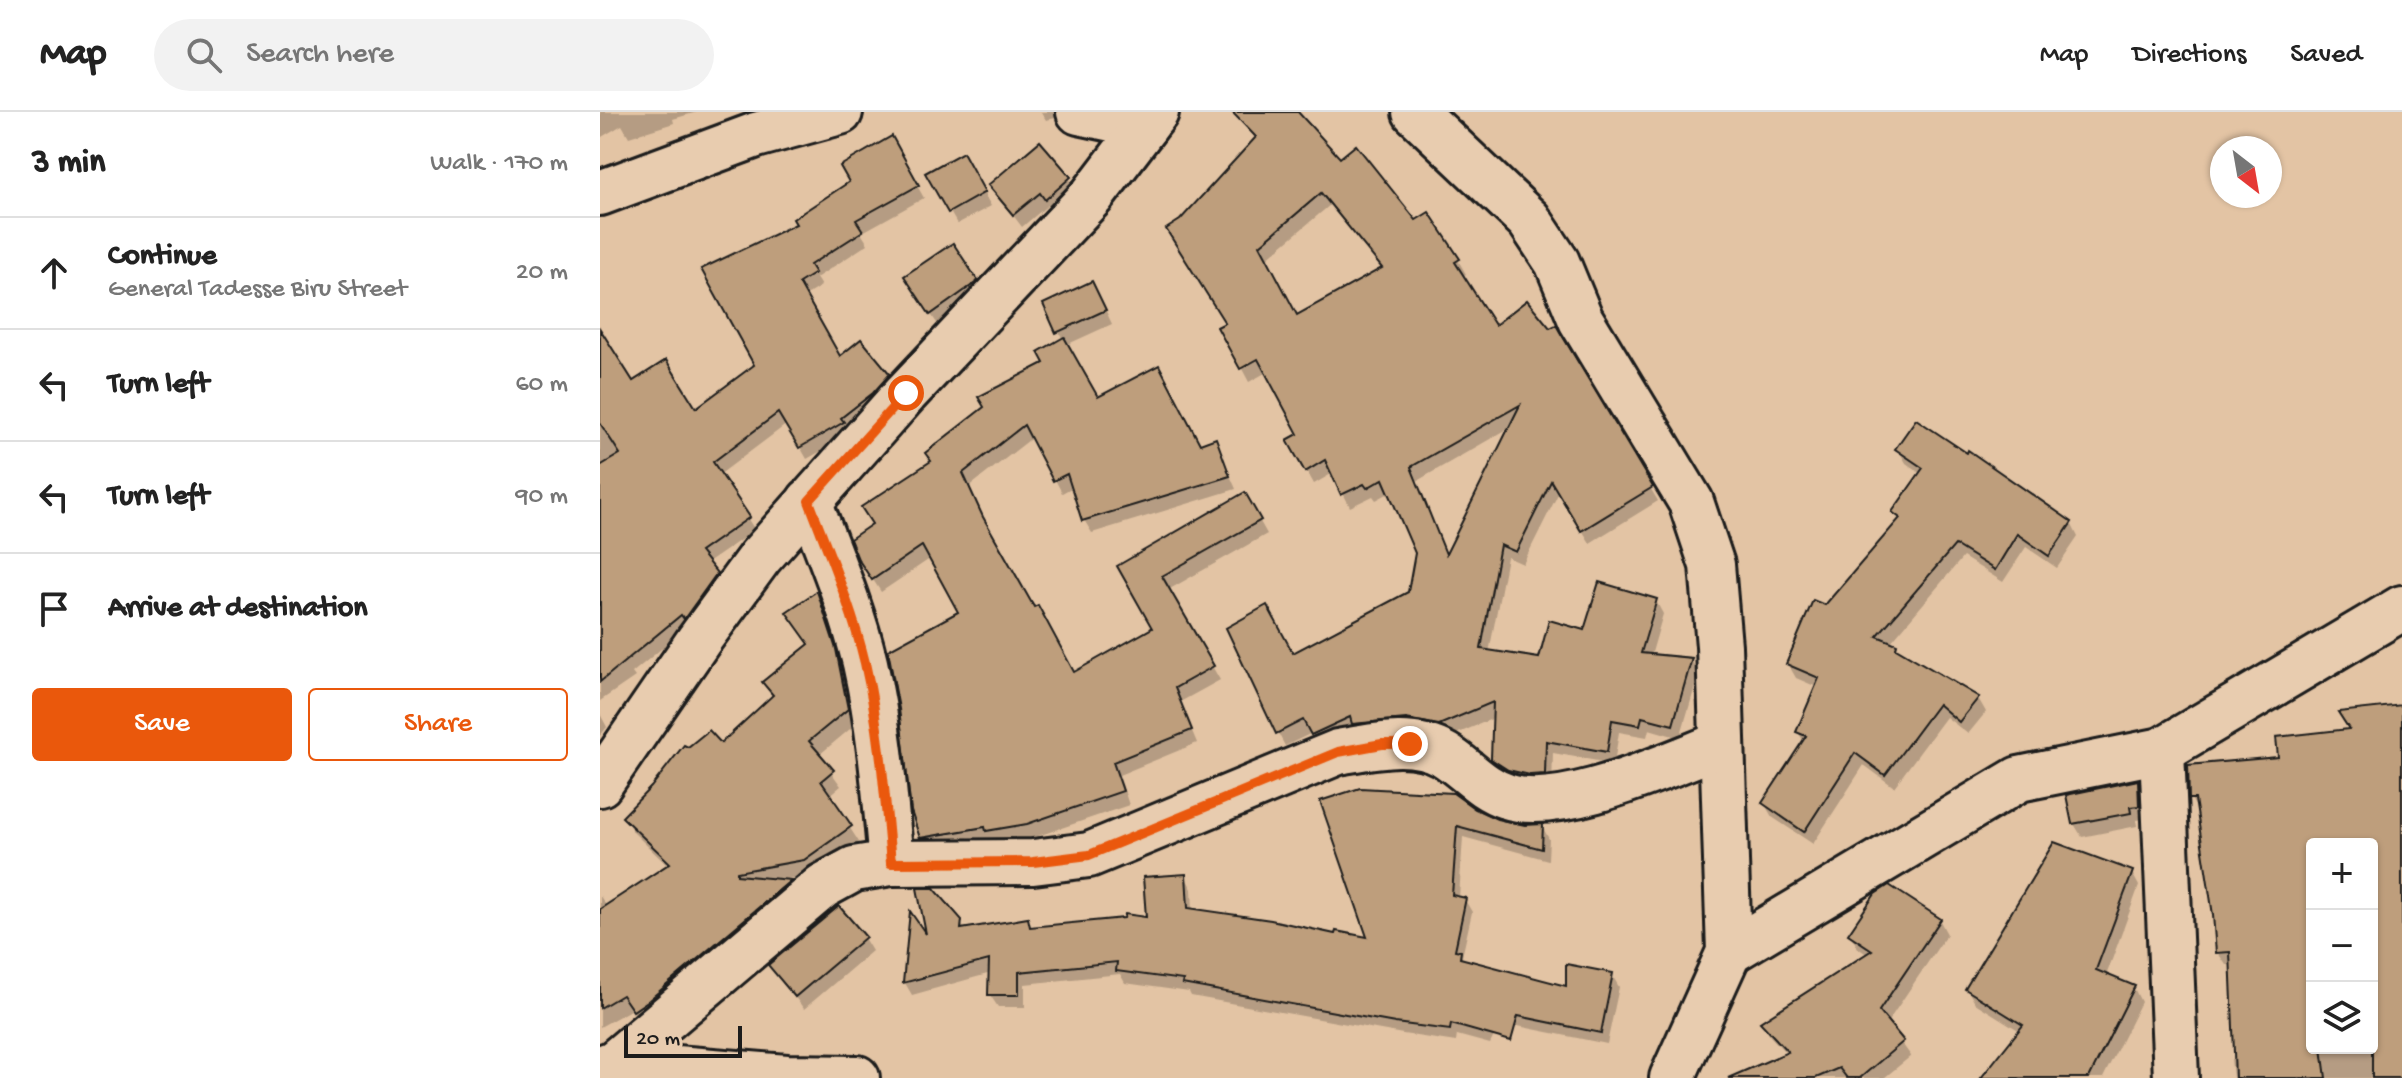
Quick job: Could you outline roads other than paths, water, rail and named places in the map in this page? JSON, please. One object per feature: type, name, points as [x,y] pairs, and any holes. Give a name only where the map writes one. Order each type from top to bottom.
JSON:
[{"type":"street","points":[[600,193],[756,135],[840,112]]},
{"type":"street","points":[[1079,112],[1150,119]]},
{"type":"street","points":[[1415,112],[1529,220],[1557,262],[1581,320],[1691,502],[1712,565],[1719,646],[1729,952],[1672,1078]]},
{"type":"street","points":[[600,784],[760,557],[906,393],[1092,196],[1150,119]]},
{"type":"street","points":[[809,501],[865,661],[880,747],[891,863]]},
{"type":"street","points":[[1729,952],[2019,779],[2162,750],[2402,608]]},
{"type":"street","points":[[607,1065],[823,886],[854,869],[891,863],[1033,862],[1089,855],[1338,752],[1382,744],[1410,744],[1444,754],[1478,782],[1507,797],[1543,800],[1589,792],[1722,744]]},
{"type":"street","points":[[2162,750],[2176,1078]]},
{"type":"street","points":[[607,1065],[786,1078],[857,1078]]}]
